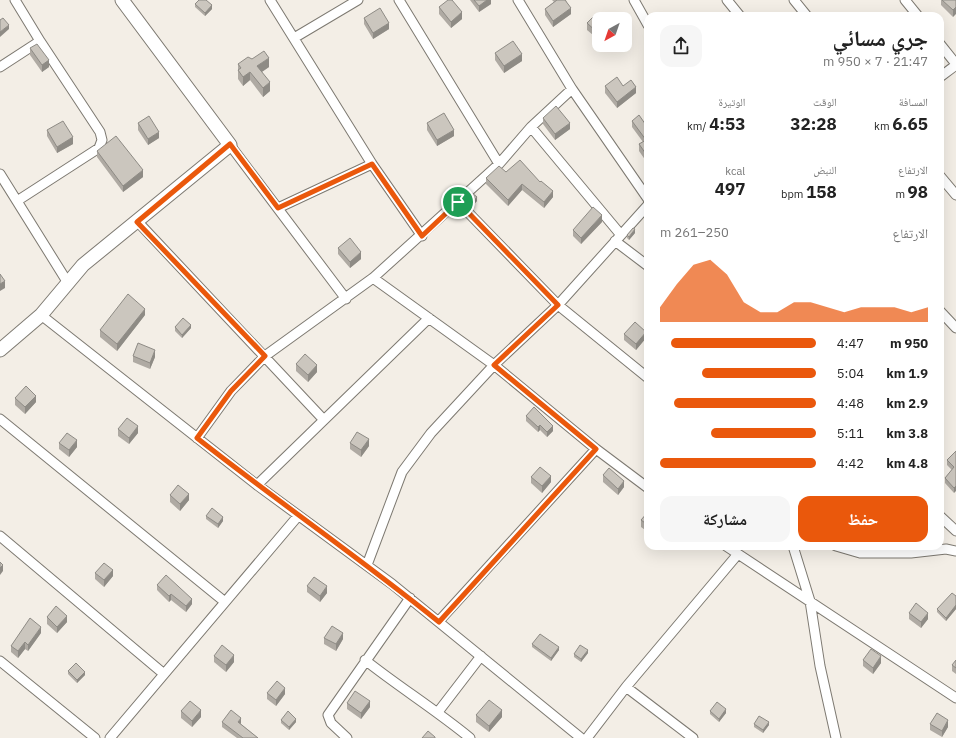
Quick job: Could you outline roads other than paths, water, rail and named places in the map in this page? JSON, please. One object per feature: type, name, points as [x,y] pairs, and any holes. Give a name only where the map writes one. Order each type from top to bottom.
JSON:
[{"type":"street","points":[[15,0],[100,132],[102,140],[99,148],[17,201]]},
{"type":"street","points":[[122,0],[346,299]]},
{"type":"street","points":[[270,0],[372,164],[422,236]]},
{"type":"street","points":[[294,38],[358,0]]},
{"type":"street","points":[[399,0],[499,164]]},
{"type":"street","points":[[518,0],[572,89],[644,193]]},
{"type":"street","points":[[634,0],[644,18]]},
{"type":"street","points":[[728,0],[737,12]]},
{"type":"street","points":[[794,0],[804,12]]},
{"type":"street","points":[[905,0],[915,12]]},
{"type":"street","points":[[0,67],[40,41]]},
{"type":"street","points":[[944,49],[956,64],[944,74]]},
{"type":"street","points":[[197,438],[231,391],[265,356],[346,299],[422,236],[499,164],[531,127],[572,89]]},
{"type":"street","points":[[531,127],[618,238],[644,262]]},
{"type":"street","points":[[2,344],[41,315],[83,265],[230,144]]},
{"type":"street","points":[[278,208],[372,164]]},
{"type":"street","points":[[0,174],[68,283]]},
{"type":"street","points":[[944,181],[956,195]]},
{"type":"street","points":[[458,202],[558,305],[644,375]]},
{"type":"street","points":[[367,565],[402,472],[431,433],[494,365],[558,305],[644,209]]},
{"type":"street","points":[[137,222],[323,419]]},
{"type":"street","points":[[373,278],[494,365],[596,449],[644,485]]},
{"type":"street","points":[[944,314],[954,323]]},
{"type":"street","points":[[41,315],[257,485],[410,598],[581,738]]},
{"type":"street","points":[[257,485],[323,419],[430,318]]},
{"type":"street","points":[[0,419],[225,602]]},
{"type":"street","points":[[439,622],[596,449]]},
{"type":"street","points":[[110,738],[298,516]]},
{"type":"street","points":[[944,520],[956,531]]},
{"type":"street","points":[[0,536],[164,674]]},
{"type":"street","points":[[944,549],[956,551]]},
{"type":"street","points":[[732,550],[956,698]]},
{"type":"street","points":[[793,550],[810,601],[820,666],[836,738]]},
{"type":"street","points":[[850,550],[860,553],[911,553],[937,550]]},
{"type":"street","points":[[587,738],[626,687],[738,554]]},
{"type":"street","points":[[346,738],[331,723],[328,715],[365,660],[410,598]]},
{"type":"street","points":[[438,712],[482,656]]},
{"type":"street","points":[[365,660],[400,688],[438,712],[470,738]]},
{"type":"street","points":[[0,661],[95,738]]},
{"type":"street","points":[[626,687],[693,738]]}]
